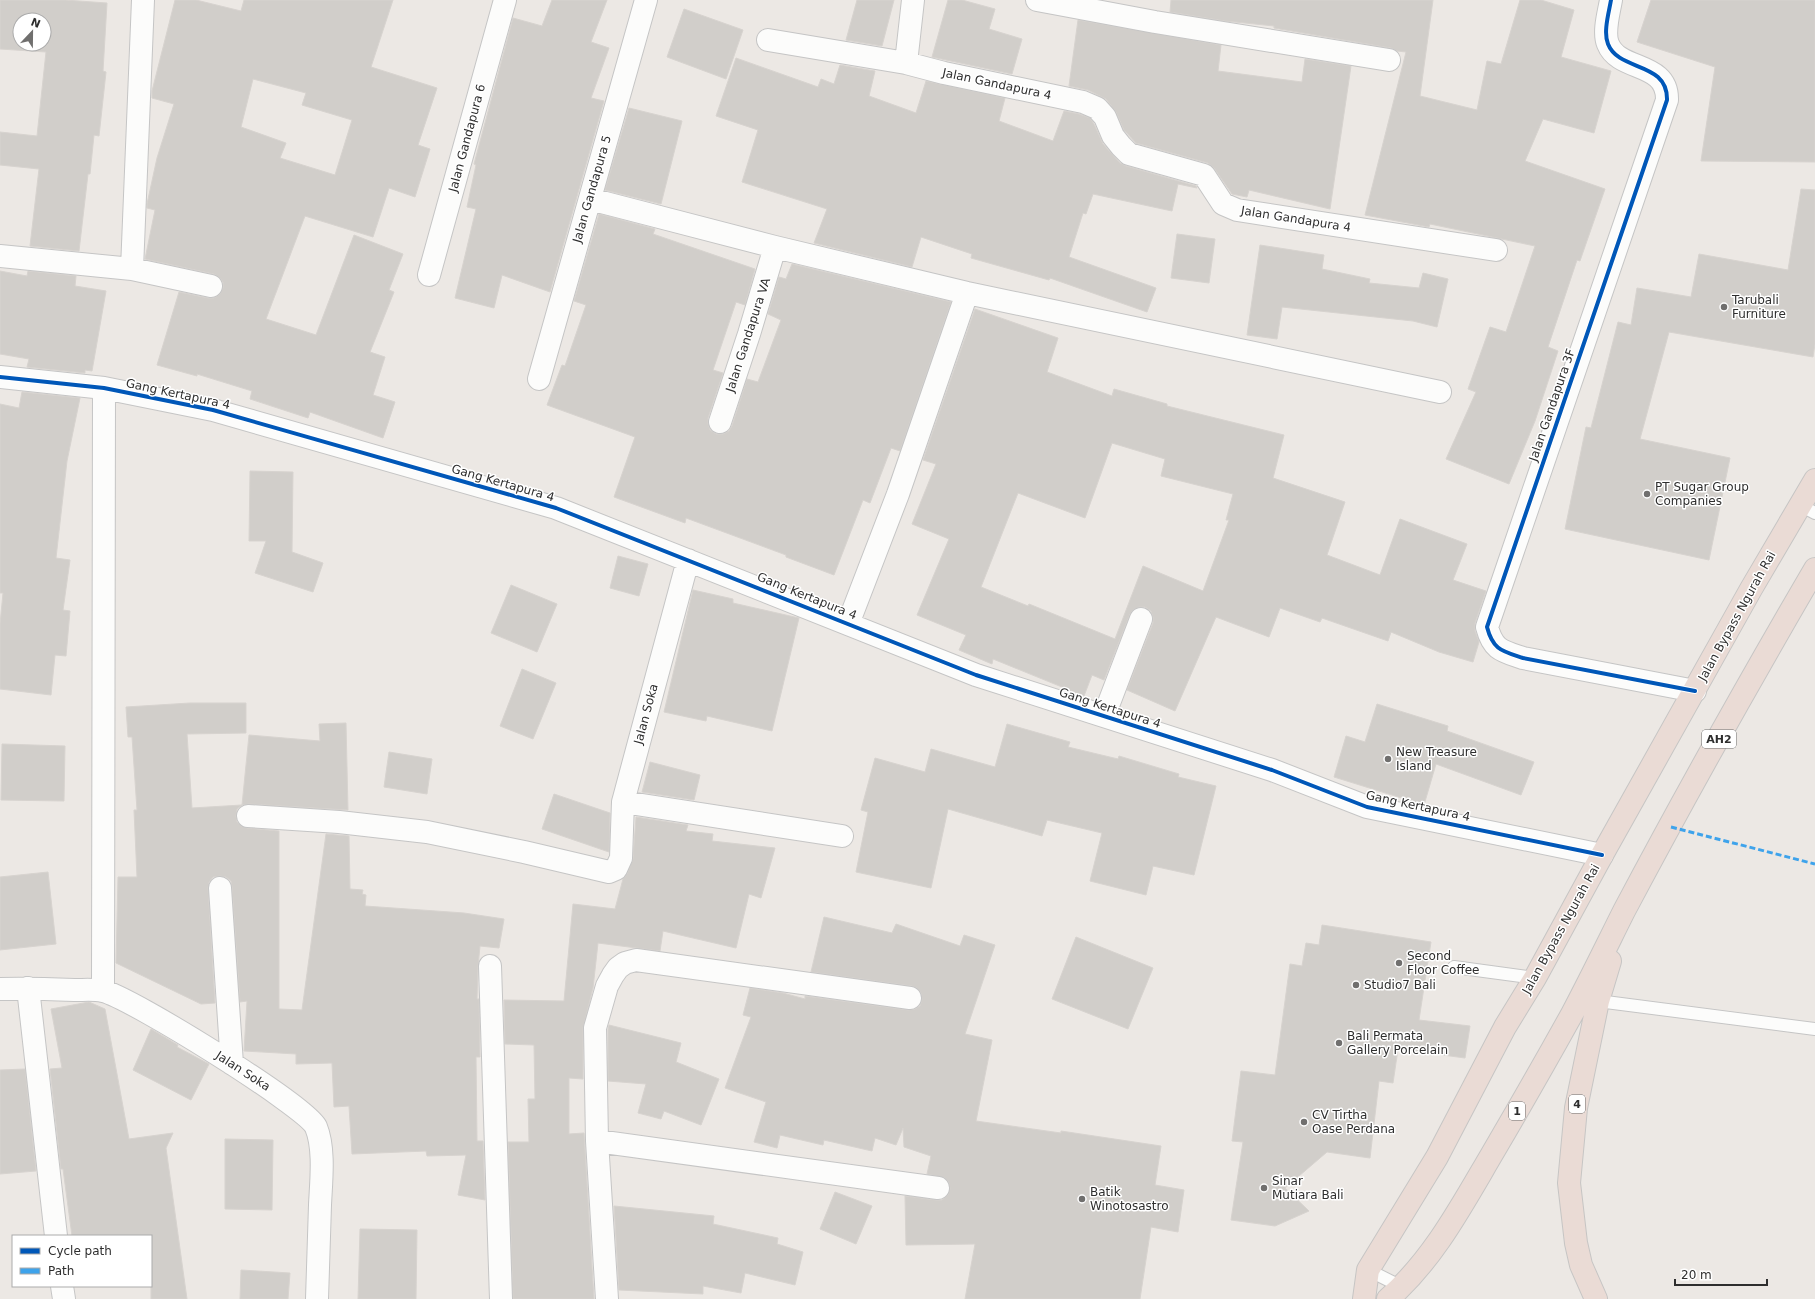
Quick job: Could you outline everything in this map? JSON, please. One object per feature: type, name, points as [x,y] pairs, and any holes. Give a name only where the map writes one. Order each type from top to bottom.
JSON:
[{"type":"highway","name":"Jalan Bypass Ngurah Rai","points":[[1364,1299],[1368,1270],[1437,1157],[1505,1027],[1535,978],[1695,691],[1808,509],[1815,480]]},
{"type":"highway","name":"AH2","points":[[1625,910],[1771,644],[1815,569]]},
{"type":"highway","name":"4","points":[[1596,1299],[1581,1265],[1576,1243],[1569,1183],[1576,1108],[1598,1001],[1625,910]]},
{"type":"highway","name":"1","points":[[1395,1293],[1439,1241],[1465,1199],[1572,1013],[1625,910]]},
{"type":"street","points":[[132,269],[143,0]]},
{"type":"street","name":"Jalan Gandapura 6","points":[[429,275],[505,0]]},
{"type":"street","name":"Jalan Gandapura 5","points":[[539,379],[646,0]]},
{"type":"street","points":[[906,63],[913,0]]},
{"type":"street","points":[[1037,0],[1063,3],[1389,60]]},
{"type":"street","name":"Jalan Gandapura 3F","points":[[1611,0],[1606,37],[1608,44],[1614,52],[1623,58],[1661,78],[1668,93],[1667,100],[1487,627],[1490,637],[1497,648],[1518,656],[1695,691]]},
{"type":"street","name":"Jalan Gandapura 4","points":[[768,40],[906,63],[944,73],[1083,102],[1097,108],[1105,117],[1114,136],[1129,154],[1204,174],[1223,204],[1237,210],[1496,250]]},
{"type":"street","points":[[590,199],[775,247],[967,293],[1440,392]]},
{"type":"street","name":"Jalan Gandapura VA","points":[[720,422],[749,334],[775,247]]},
{"type":"street","points":[[0,256],[132,269],[211,286]]},
{"type":"street","points":[[848,624],[898,494],[967,293]]},
{"type":"street","name":"Gang Kertapura 4","points":[[0,378],[104,388],[213,410],[556,508],[976,676],[1272,770],[1367,807],[1602,856]]},
{"type":"street","points":[[103,991],[104,388]]},
{"type":"street","name":"Jalan Soka","points":[[248,816],[339,822],[427,832],[524,852],[609,872],[616,869],[621,858],[623,802],[688,560]]},
{"type":"street","points":[[1104,716],[1141,619]]},
{"type":"street","points":[[623,802],[842,836]]},
{"type":"street","points":[[220,888],[232,1064]]},
{"type":"street","points":[[607,1299],[597,1141],[596,1028],[607,986],[618,968],[626,963],[636,960],[910,998]]},
{"type":"street","points":[[490,966],[501,1299]]},
{"type":"street","points":[[28,988],[56,1235]]},
{"type":"street","name":"Jalan Soka","points":[[0,990],[28,988],[103,991],[134,1005],[232,1064],[277,1093],[315,1125],[322,1164],[317,1299]]},
{"type":"street","points":[[597,1141],[938,1188]]},
{"type":"street","points":[[62,1287],[64,1299]]},
{"type":"lane","points":[[1454,967],[1535,978]]},
{"type":"lane","points":[[1598,1001],[1815,1029]]},
{"type":"lane","points":[[1368,1270],[1395,1293]]},
{"type":"building","points":[[0,0],[65,0],[107,3],[103,71],[106,72],[99,136],[94,135],[79,251],[30,246],[39,169],[0,165],[0,132],[37,136],[46,52],[52,52],[52,12],[12,12],[12,50],[0,49]]},
{"type":"building","points":[[175,0],[196,0],[241,11],[244,0],[393,0],[371,67],[437,88],[418,145],[430,149],[415,197],[389,188],[373,237],[305,216],[266,319],[316,335],[354,235],[403,254],[389,290],[394,292],[370,352],[385,357],[373,395],[395,402],[383,438],[310,412],[308,418],[250,399],[252,391],[197,374],[197,376],[157,365],[179,292],[214,298],[220,294],[223,288],[223,282],[214,274],[145,259],[155,210],[147,208],[147,204],[157,158],[174,104],[152,98],[152,91]],"holes":[[[253,79],[306,93],[302,105],[352,120],[335,175],[280,158],[286,143],[241,127]]]},
{"type":"building","points":[[552,0],[607,0],[591,42],[609,48],[591,98],[604,101],[550,292],[502,275],[494,308],[455,298],[476,209],[467,207],[476,165],[474,164],[513,18],[542,26]]},
{"type":"building","points":[[857,0],[894,0],[882,46],[846,40]]},
{"type":"building","points":[[948,0],[962,0],[995,9],[989,29],[1022,39],[1012,74],[932,57]]},
{"type":"building","points":[[1171,0],[1433,0],[1420,96],[1477,110],[1487,61],[1501,64],[1520,0],[1541,0],[1574,10],[1561,57],[1611,71],[1594,133],[1543,119],[1525,161],[1605,189],[1580,261],[1577,260],[1548,347],[1558,351],[1535,421],[1509,484],[1446,459],[1476,392],[1468,389],[1490,327],[1506,332],[1535,246],[1430,224],[1429,227],[1365,215],[1406,52],[1397,51],[1391,48],[1274,28],[1274,26],[1225,21],[1170,12]]},
{"type":"building","points":[[1651,0],[1815,0],[1815,162],[1701,161],[1715,67],[1637,42]]},
{"type":"building","points":[[684,9],[743,30],[726,79],[667,57]]},
{"type":"building","points":[[1078,20],[1221,45],[1218,71],[1302,82],[1305,59],[1351,66],[1330,209],[1249,190],[1247,197],[1232,194],[1214,168],[1208,163],[1136,143],[1124,130],[1116,112],[1106,99],[1088,90],[1069,86]]},
{"type":"building","points":[[736,58],[818,87],[821,79],[834,84],[840,65],[875,71],[869,96],[916,113],[926,81],[1005,98],[999,121],[1053,141],[1064,111],[1090,118],[1103,144],[1120,163],[1196,186],[1197,188],[1178,184],[1172,211],[1093,194],[1086,214],[1083,213],[1069,257],[1156,288],[1147,312],[1050,278],[1049,280],[971,258],[972,254],[921,237],[912,267],[814,243],[827,209],[742,182],[758,130],[716,116]]},
{"type":"building","points":[[629,108],[682,121],[661,204],[605,190]]},
{"type":"building","points":[[1801,189],[1815,190],[1815,344],[1813,357],[1669,332],[1640,439],[1730,458],[1709,560],[1565,529],[1586,427],[1591,428],[1618,322],[1631,325],[1637,288],[1691,297],[1699,254],[1788,270]]},
{"type":"building","points":[[599,214],[655,229],[653,234],[755,269],[745,305],[736,302],[713,370],[723,373],[708,418],[710,430],[716,434],[723,434],[729,431],[732,426],[747,379],[758,382],[781,320],[768,314],[779,277],[786,279],[792,264],[951,302],[900,451],[891,448],[870,503],[863,500],[834,575],[786,557],[786,555],[686,518],[685,523],[614,497],[635,437],[547,405],[562,365],[565,366],[586,305],[574,301]]},
{"type":"building","points":[[1177,234],[1215,239],[1209,283],[1171,278]]},
{"type":"building","points":[[1260,245],[1324,255],[1322,269],[1370,279],[1369,283],[1419,288],[1423,273],[1448,279],[1437,327],[1413,321],[1282,307],[1277,339],[1247,335]]},
{"type":"building","points":[[0,271],[27,276],[28,271],[76,276],[75,286],[106,291],[92,371],[85,370],[85,373],[27,367],[29,359],[0,354]]},
{"type":"building","points":[[975,309],[1058,338],[1047,372],[1112,396],[1114,389],[1167,404],[1167,406],[1284,435],[1273,478],[1345,502],[1327,555],[1380,575],[1400,519],[1467,544],[1453,580],[1486,591],[1475,623],[1475,631],[1479,642],[1473,662],[1439,652],[1391,632],[1388,641],[1322,618],[1320,622],[1280,608],[1269,637],[1216,617],[1175,711],[1127,690],[1153,623],[1151,611],[1145,607],[1139,607],[1133,610],[1130,614],[1104,680],[1092,675],[1084,696],[993,659],[992,664],[959,650],[966,635],[917,615],[949,539],[912,524],[936,464],[923,460]],"holes":[[[1112,443],[1165,459],[1161,476],[1233,494],[1226,520],[1229,520],[1203,591],[1143,566],[1115,639],[1029,604],[1028,606],[981,587],[1018,493],[1085,518]]]},
{"type":"building","points":[[22,392],[80,398],[67,461],[56,558],[70,560],[63,610],[70,611],[66,656],[55,655],[51,695],[0,689],[0,624],[3,593],[0,593],[0,404],[19,408]]},
{"type":"building","points":[[250,471],[293,472],[292,552],[323,563],[313,592],[255,573],[266,541],[249,541]]},
{"type":"building","points":[[618,556],[648,564],[639,596],[610,588]]},
{"type":"building","points":[[511,585],[557,604],[537,652],[491,633]]},
{"type":"building","points":[[693,590],[733,599],[733,603],[799,618],[772,731],[707,716],[706,721],[664,712]]},
{"type":"building","points":[[522,669],[556,683],[533,739],[500,726]]},
{"type":"building","points":[[190,703],[246,703],[246,733],[187,734],[192,808],[242,805],[237,809],[236,816],[237,822],[241,826],[247,828],[279,831],[279,1009],[302,1010],[326,834],[349,836],[350,889],[363,890],[362,894],[366,895],[365,906],[464,913],[504,919],[499,948],[480,946],[478,966],[477,999],[479,999],[480,1057],[476,1057],[477,1141],[483,1141],[485,1200],[458,1195],[466,1155],[427,1156],[426,1151],[352,1154],[349,1106],[334,1107],[332,1063],[296,1064],[296,1054],[244,1051],[247,1001],[240,1002],[232,887],[231,881],[226,877],[213,877],[209,882],[208,888],[215,1003],[201,1004],[116,963],[118,877],[137,877],[134,810],[137,810],[132,737],[128,737],[126,707]]},
{"type":"building","name":"New Treasure Island","points":[[1377,704],[1448,726],[1447,731],[1534,762],[1521,795],[1436,764],[1424,805],[1334,777],[1346,736],[1365,742]]},
{"type":"building","points":[[346,723],[348,810],[249,804],[242,805],[249,735],[320,741],[319,724]]},
{"type":"building","points":[[1007,724],[1070,742],[1068,747],[1118,759],[1119,756],[1179,774],[1178,777],[1216,786],[1194,875],[1153,866],[1146,895],[1090,881],[1102,833],[1047,820],[1042,836],[948,809],[931,888],[856,872],[868,812],[861,810],[875,758],[925,772],[931,749],[995,767]]},
{"type":"building","points":[[2,744],[65,746],[64,801],[1,800]]},
{"type":"building","points":[[389,752],[432,759],[427,794],[384,787]]},
{"type":"building","points":[[650,762],[700,775],[694,800],[642,792]]},
{"type":"building","points":[[554,794],[610,813],[609,852],[542,829]]},
{"type":"building","points":[[636,817],[688,825],[686,831],[713,834],[712,841],[775,848],[761,898],[749,894],[736,948],[663,931],[660,951],[598,943],[593,988],[583,1028],[583,1079],[569,1078],[569,1134],[584,1133],[594,1299],[513,1299],[508,1142],[529,1142],[528,1099],[535,1099],[534,1045],[505,1044],[504,1000],[564,1001],[573,904],[615,909],[623,879],[627,874],[633,859]]},
{"type":"building","points":[[48,872],[56,944],[0,950],[0,877]]},
{"type":"building","points":[[824,917],[892,933],[896,924],[960,946],[964,935],[995,945],[965,1034],[992,1040],[976,1121],[1061,1133],[1061,1131],[1161,1146],[1155,1185],[1184,1190],[1178,1232],[1151,1227],[1140,1299],[965,1299],[975,1244],[906,1245],[905,1196],[942,1200],[948,1195],[950,1189],[949,1183],[945,1178],[927,1174],[931,1156],[904,1147],[903,1128],[896,1145],[875,1138],[872,1151],[824,1140],[823,1145],[780,1135],[777,1148],[754,1142],[766,1102],[725,1088],[751,1017],[743,1015],[750,988],[783,993],[805,999],[805,996],[908,1010],[915,1009],[920,1006],[922,1000],[921,993],[917,988],[912,986],[811,972]]},
{"type":"building","points":[[1322,925],[1431,942],[1419,1020],[1470,1026],[1465,1058],[1398,1049],[1393,1083],[1379,1081],[1370,1158],[1327,1152],[1285,1188],[1309,1211],[1275,1226],[1231,1220],[1243,1142],[1232,1141],[1241,1071],[1275,1075],[1290,964],[1302,966],[1306,943],[1319,945]]},
{"type":"building","points":[[1076,937],[1153,968],[1128,1029],[1052,999]]},
{"type":"building","points":[[89,1002],[105,1009],[129,1139],[173,1133],[166,1148],[187,1299],[151,1299],[152,1235],[72,1235],[63,1169],[61,1169],[50,1069],[62,1068],[51,1009]]},
{"type":"building","points":[[609,1025],[681,1043],[676,1062],[719,1079],[701,1125],[664,1111],[661,1119],[638,1113],[646,1084],[608,1081]]},
{"type":"building","points":[[151,1029],[178,1045],[177,1047],[209,1064],[191,1100],[133,1070]]},
{"type":"building","points":[[25,1069],[36,1171],[0,1174],[0,1070]]},
{"type":"building","points":[[225,1139],[273,1140],[272,1210],[225,1209]]},
{"type":"building","points":[[835,1192],[872,1206],[856,1244],[820,1229]]},
{"type":"building","points":[[614,1206],[714,1216],[713,1224],[778,1238],[777,1244],[803,1252],[795,1285],[745,1273],[741,1293],[703,1286],[703,1294],[619,1290]]},
{"type":"building","points":[[360,1229],[417,1230],[416,1299],[358,1299]]},
{"type":"building","points":[[241,1270],[290,1273],[288,1299],[240,1299]]},
{"type":"marked path","points":[[1671,827],[1815,864]]},
{"type":"cycle path","points":[[1611,0],[1606,28],[1608,44],[1614,53],[1622,59],[1652,73],[1660,79],[1665,88],[1667,100],[1487,627],[1489,635],[1495,645],[1504,651],[1523,658],[1695,691]]},
{"type":"cycle path","points":[[0,377],[104,388],[213,410],[556,508],[976,675],[1272,770],[1367,807],[1602,855]]},
{"type":"place","name":"Tarubali Furniture","points":[[1724,307]]},
{"type":"place","name":"PT Sugar Group Companies","points":[[1647,494]]},
{"type":"place","name":"New Treasure Island","points":[[1388,759]]},
{"type":"place","name":"Second Floor Coffee","points":[[1399,963]]},
{"type":"place","name":"Studio7 Bali","points":[[1356,985]]},
{"type":"place","name":"Bali Permata Gallery Porcelain","points":[[1339,1043]]},
{"type":"place","name":"CV Tirtha Oase Perdana","points":[[1304,1122]]},
{"type":"place","name":"Sinar Mutiara Bali","points":[[1264,1188]]},
{"type":"place","name":"Batik Winotosastro","points":[[1082,1199]]}]
